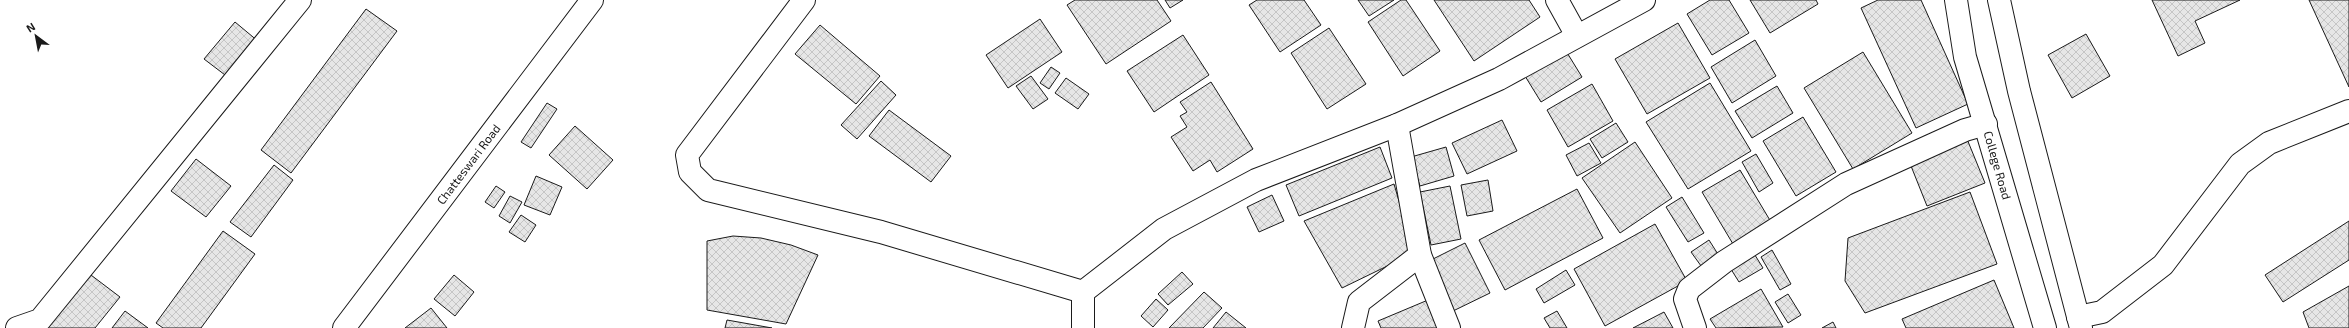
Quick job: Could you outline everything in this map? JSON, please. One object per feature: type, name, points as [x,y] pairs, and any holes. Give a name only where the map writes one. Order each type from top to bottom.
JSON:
[{"type":"street","points":[[17,328],[37,324],[300,0]]},
{"type":"street","name":"Chatteswari Road","points":[[344,328],[592,0]]},
{"type":"street","points":[[804,0],[687,155],[690,172],[708,190],[882,232],[1083,292]]},
{"type":"street","points":[[1557,0],[1578,36]]},
{"type":"street","points":[[1083,292],[1164,229],[1256,180],[1397,125],[1499,79],[1644,0]]},
{"type":"street","name":"College Road","points":[[1956,0],[1965,57],[2045,328]]},
{"type":"street","points":[[1999,0],[2019,91],[2080,323],[2102,312],[2163,265],[2240,164],[2269,143],[2349,111]]},
{"type":"street","points":[[1695,328],[1685,299],[1689,289],[1724,262],[1846,184],[1965,130],[1986,124]]},
{"type":"street","points":[[1397,125],[1420,255],[1449,328]]},
{"type":"street","points":[[1353,328],[1359,302],[1420,255]]},
{"type":"street","points":[[1083,292],[1083,328]]},
{"type":"building","points":[[1075,0],[1157,0],[1171,21],[1106,64],[1067,5]]},
{"type":"building","points":[[1165,0],[1183,0],[1170,8]]},
{"type":"building","points":[[1257,0],[1304,0],[1321,25],[1280,52],[1249,5]]},
{"type":"building","points":[[1358,0],[1394,0],[1369,16]]},
{"type":"building","points":[[1401,0],[1406,0],[1440,51],[1403,76],[1368,22]]},
{"type":"building","points":[[1434,0],[1529,0],[1540,17],[1474,61]]},
{"type":"building","points":[[1710,0],[1729,0],[1749,33],[1712,55],[1687,14]]},
{"type":"building","points":[[1750,0],[1816,0],[1818,4],[1770,33]]},
{"type":"building","points":[[1878,0],[1921,0],[1968,104],[1916,128],[1861,8]]},
{"type":"building","points":[[2152,0],[2240,0],[2195,21],[2205,43],[2178,56]]},
{"type":"building","points":[[2309,0],[2349,0],[2349,87]]},
{"type":"building","points":[[366,9],[397,31],[291,173],[261,150]]},
{"type":"building","points":[[1040,19],[1062,52],[1008,88],[986,55]]},
{"type":"building","points":[[235,22],[259,42],[229,78],[204,59]]},
{"type":"building","points":[[1678,23],[1710,78],[1647,114],[1615,59]]},
{"type":"building","points":[[820,25],[880,76],[856,104],[795,54]]},
{"type":"building","points":[[1329,28],[1366,84],[1327,109],[1291,53]]},
{"type":"building","points":[[2086,34],[2110,76],[2072,98],[2048,55]]},
{"type":"building","points":[[1183,35],[1209,75],[1154,112],[1127,71]]},
{"type":"building","points":[[1755,40],[1776,76],[1732,103],[1711,67]]},
{"type":"building","points":[[1566,51],[1582,77],[1541,102],[1525,76]]},
{"type":"building","points":[[1863,52],[1912,133],[1853,169],[1804,88]]},
{"type":"building","points":[[1051,67],[1060,73],[1049,89],[1040,83]]},
{"type":"building","points":[[1031,76],[1048,99],[1033,109],[1016,86]]},
{"type":"building","points":[[1066,78],[1089,94],[1078,109],[1055,93]]},
{"type":"building","points":[[881,81],[896,95],[857,139],[841,125]]},
{"type":"building","points":[[1211,82],[1253,149],[1217,172],[1210,160],[1193,171],[1171,137],[1187,127],[1180,116],[1187,112],[1180,102]]},
{"type":"building","points":[[1710,83],[1751,151],[1688,189],[1646,122]]},
{"type":"building","points":[[1592,84],[1613,121],[1568,147],[1547,110]]},
{"type":"building","points":[[1777,86],[1793,113],[1752,138],[1735,111]]},
{"type":"building","points":[[547,103],[557,109],[531,148],[521,142]]},
{"type":"building","points":[[889,110],[951,156],[931,182],[869,136]]},
{"type":"building","points":[[1803,117],[1836,172],[1796,196],[1763,141]]},
{"type":"building","points":[[1502,120],[1517,151],[1467,174],[1452,143]]},
{"type":"building","points":[[1616,123],[1628,142],[1602,158],[1590,139]]},
{"type":"building","points":[[575,126],[613,160],[587,189],[549,155]]},
{"type":"building","points":[[1967,139],[1985,183],[1927,206],[1909,161]]},
{"type":"building","points":[[1635,142],[1672,198],[1620,233],[1582,178]]},
{"type":"building","points":[[1589,143],[1601,163],[1577,176],[1566,155]]},
{"type":"building","points":[[1380,147],[1392,178],[1299,216],[1286,185]]},
{"type":"building","points":[[1446,147],[1454,176],[1420,186],[1411,157]]},
{"type":"building","points":[[1756,154],[1773,183],[1759,192],[1742,162]]},
{"type":"building","points":[[196,159],[231,186],[206,217],[171,191]]},
{"type":"building","points":[[274,165],[293,180],[251,237],[230,222]]},
{"type":"building","points":[[1740,170],[1771,222],[1733,244],[1702,192]]},
{"type":"building","points":[[536,176],[562,187],[550,215],[524,205]]},
{"type":"building","points":[[1488,180],[1493,211],[1467,216],[1461,185]]},
{"type":"building","points":[[1394,184],[1414,253],[1342,288],[1304,221]]},
{"type":"building","points":[[496,186],[505,192],[494,208],[485,202]]},
{"type":"building","points":[[1450,186],[1461,239],[1431,245],[1420,192]]},
{"type":"building","points":[[1577,189],[1603,238],[1505,290],[1479,240]]},
{"type":"building","points":[[1970,192],[1997,264],[1865,313],[1845,281],[1848,238]]},
{"type":"building","points":[[1272,195],[1284,221],[1259,232],[1247,207]]},
{"type":"building","points":[[510,196],[522,202],[510,223],[499,216]]},
{"type":"building","points":[[1682,197],[1704,233],[1688,242],[1666,207]]},
{"type":"building","points":[[521,215],[536,225],[525,242],[509,232]]},
{"type":"building","points":[[2349,221],[2349,260],[2283,302],[2265,275]]},
{"type":"building","points":[[1655,224],[1687,281],[1605,326],[1574,269]]},
{"type":"building","points":[[223,231],[255,254],[201,328],[163,328],[156,323]]},
{"type":"building","points":[[733,236],[761,238],[791,245],[818,255],[786,324],[707,310],[707,241]]},
{"type":"building","points":[[1709,240],[1721,259],[1704,270],[1691,252]]},
{"type":"building","points":[[1465,243],[1490,293],[1453,311],[1429,261]]},
{"type":"building","points":[[1772,250],[1791,284],[1780,290],[1761,257]]},
{"type":"building","points":[[1753,252],[1763,268],[1739,282],[1729,266]]},
{"type":"building","points":[[1566,270],[1575,285],[1544,303],[1536,289]]},
{"type":"building","points":[[87,272],[120,297],[95,328],[49,328],[45,325]]},
{"type":"building","points":[[1182,272],[1193,284],[1168,305],[1158,294]]},
{"type":"building","points":[[454,275],[474,292],[455,316],[434,299]]},
{"type":"building","points":[[1994,280],[2014,328],[1906,328],[1902,319]]},
{"type":"building","points":[[2349,286],[2349,328],[2309,328],[2303,312]]},
{"type":"building","points":[[1761,289],[1783,327],[1716,328],[1710,319]]},
{"type":"building","points":[[1204,292],[1222,308],[1203,328],[1169,328]]},
{"type":"building","points":[[1788,294],[1801,315],[1788,323],[1775,302]]},
{"type":"building","points":[[1156,299],[1168,310],[1153,327],[1141,316]]},
{"type":"building","points":[[1428,300],[1440,328],[1381,328],[1378,321]]},
{"type":"building","points":[[431,308],[447,328],[405,328]]},
{"type":"building","points":[[125,311],[148,328],[112,328]]},
{"type":"building","points":[[1557,311],[1567,328],[1550,328],[1544,318]]},
{"type":"building","points":[[1226,312],[1246,328],[1213,328]]},
{"type":"building","points":[[1664,312],[1673,328],[1633,328]]},
{"type":"building","points":[[727,320],[772,328],[725,328]]},
{"type":"building","points":[[1833,322],[1836,328],[1822,328]]}]
